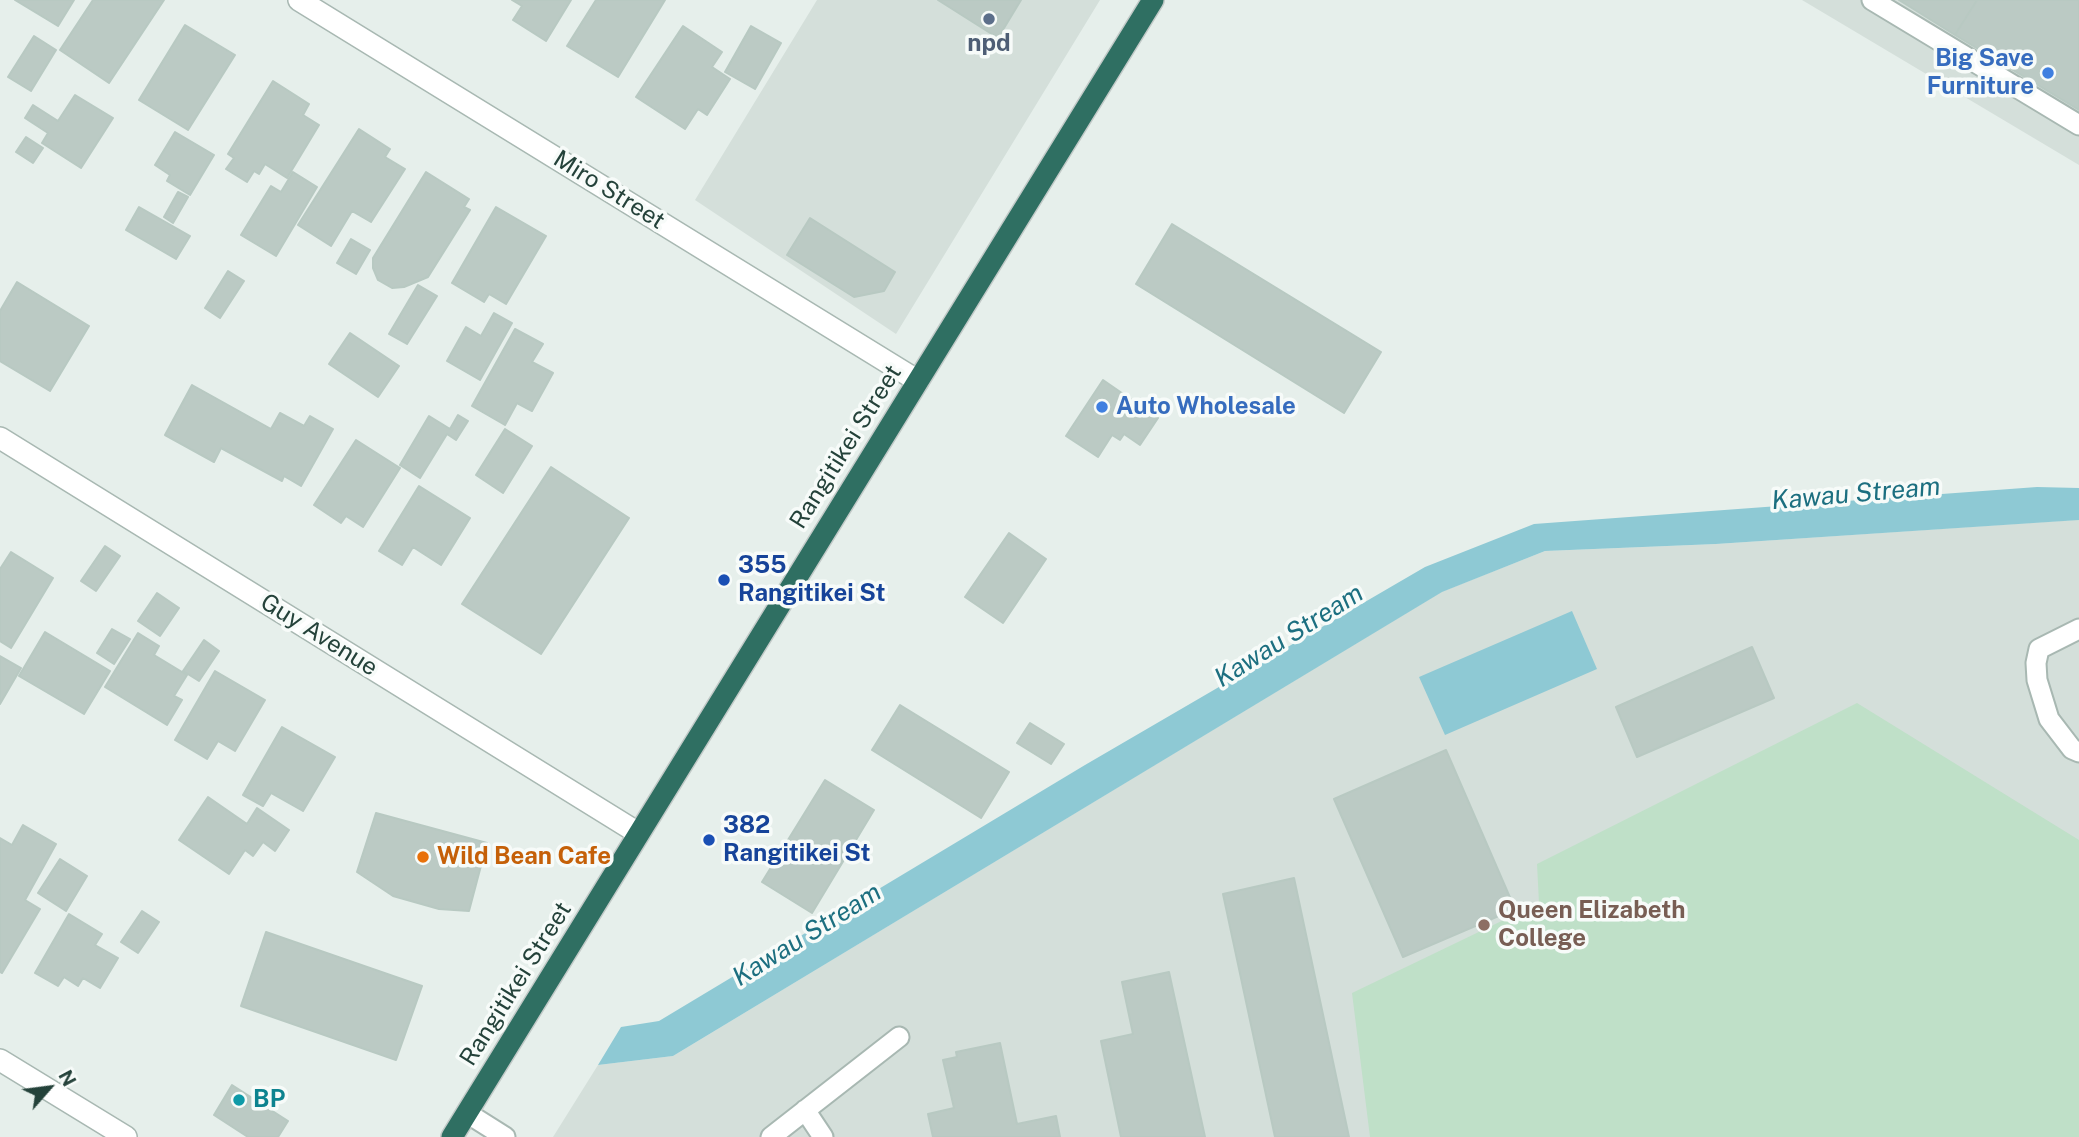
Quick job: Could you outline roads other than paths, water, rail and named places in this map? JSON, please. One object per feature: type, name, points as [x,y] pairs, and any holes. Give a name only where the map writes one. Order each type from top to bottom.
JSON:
[{"type":"highway","name":"Rangitikei Street","points":[[452,1137],[1153,0]]},
{"type":"street","name":"Miro Street","points":[[299,0],[918,381]]},
{"type":"street","name":"Guy Avenue","points":[[0,438],[638,833]]},
{"type":"street","points":[[0,1060],[126,1137]]},
{"type":"lane","points":[[1872,0],[2079,125]]},
{"type":"lane","points":[[2079,629],[2039,649],[2036,663],[2037,680],[2049,719],[2073,749],[2079,751]]},
{"type":"lane","points":[[771,1137],[899,1037]]},
{"type":"lane","points":[[806,1110],[823,1137]]},
{"type":"lane","points":[[467,1113],[505,1137]]},
{"type":"water","name":"Kawau Stream","points":[[2037,487],[2079,488],[2079,520],[1716,544],[1545,551],[1442,592],[673,1056],[598,1065],[621,1027],[659,1021],[1085,765],[1425,567],[1534,524]]},
{"type":"water","points":[[1572,611],[1597,669],[1445,735],[1419,677]]},
{"type":"place","name":"npd","points":[[989,19]]},
{"type":"place","name":"Big Save Furniture","points":[[2048,73]]},
{"type":"place","name":"Auto Wholesale","points":[[1102,407]]},
{"type":"place","name":"355 Rangitikei St","points":[[724,580]]},
{"type":"place","name":"382 Rangitikei St","points":[[709,840]]},
{"type":"place","name":"Wild Bean Cafe","points":[[423,857]]},
{"type":"place","name":"Queen Elizabeth College","points":[[1484,925]]},
{"type":"place","name":"BP","points":[[239,1100]]}]
